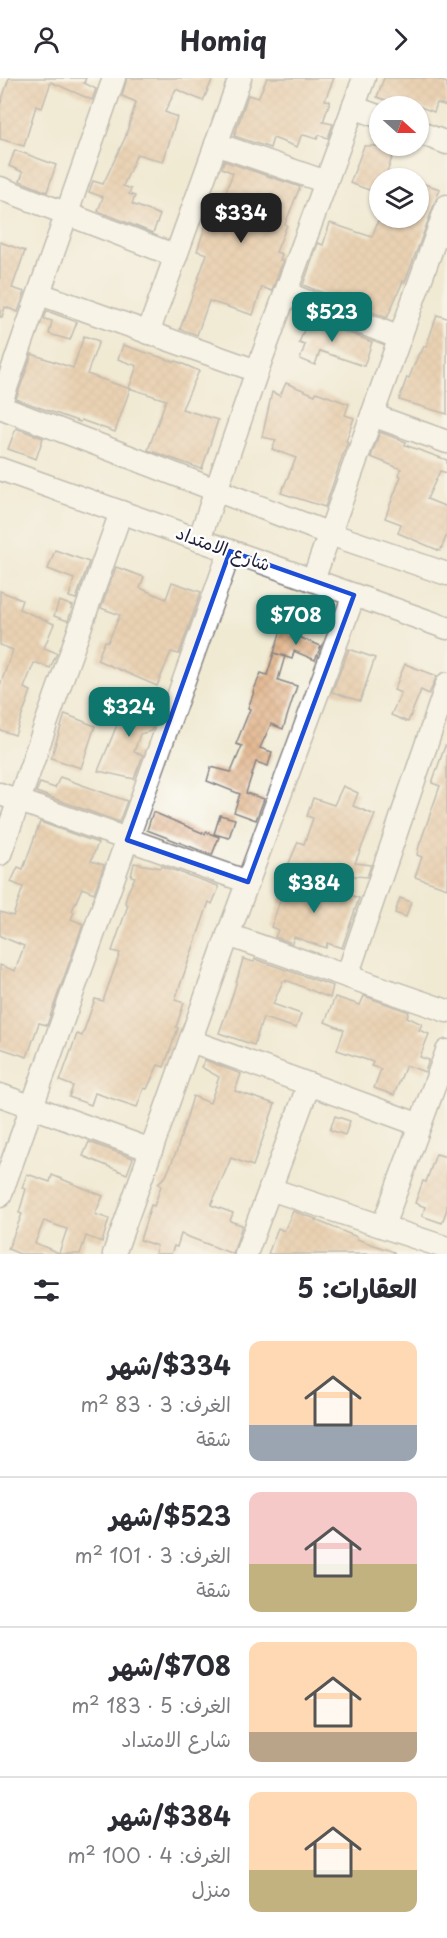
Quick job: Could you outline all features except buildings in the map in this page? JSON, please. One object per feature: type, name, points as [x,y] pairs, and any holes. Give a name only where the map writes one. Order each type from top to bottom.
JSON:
[{"type":"street","points":[[114,78],[0,406],[330,534],[447,574]]},
{"type":"street","points":[[148,333],[240,78]]},
{"type":"street","points":[[199,540],[257,371],[364,78]]},
{"type":"street","points":[[353,107],[369,113]]},
{"type":"street","points":[[429,136],[447,143]]},
{"type":"street","points":[[216,144],[326,182]]},
{"type":"street","points":[[0,188],[176,256]]},
{"type":"street","points":[[313,580],[445,220]]},
{"type":"street","points":[[285,293],[400,338]]},
{"type":"street","points":[[40,294],[257,371]]},
{"type":"street","points":[[372,415],[447,442]]},
{"type":"street","name":"شارع الامتداد","points":[[1,472],[447,628]]},
{"type":"street","points":[[0,854],[9,797],[121,513]]},
{"type":"street","points":[[0,1196],[230,551]]},
{"type":"street","points":[[114,1254],[228,935],[354,595]]},
{"type":"street","points":[[347,976],[447,684]]},
{"type":"street","points":[[9,797],[248,882]]},
{"type":"street","points":[[228,935],[447,1011]]},
{"type":"street","points":[[191,1041],[420,1125]]},
{"type":"street","points":[[383,1226],[447,1051]]},
{"type":"street","points":[[246,1254],[309,1084]]},
{"type":"street","points":[[0,1095],[151,1150]]},
{"type":"street","points":[[270,1189],[447,1248]]},
{"type":"highlighted area","points":[[230,551],[354,595],[248,882],[127,840]]}]
